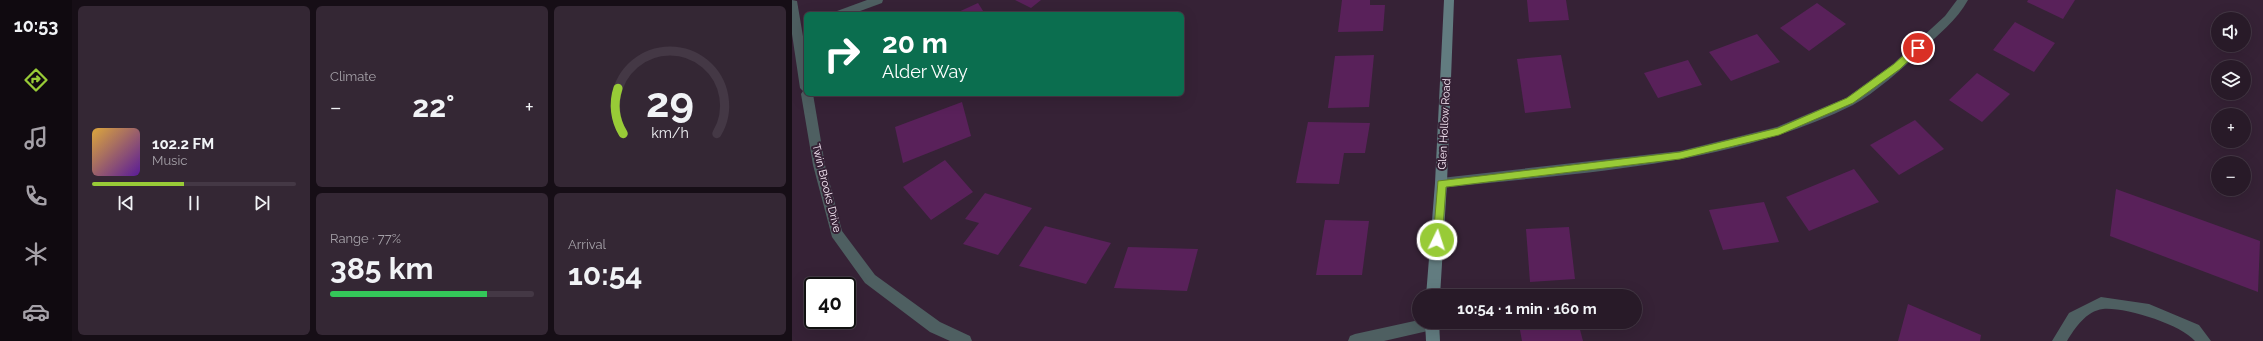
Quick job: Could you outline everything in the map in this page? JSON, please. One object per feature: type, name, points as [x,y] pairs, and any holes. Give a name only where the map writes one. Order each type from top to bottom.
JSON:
[{"type":"street","points":[[846,12],[878,0]]},
{"type":"street","name":"Glen Hollow Road","points":[[1434,289],[1441,183],[1449,0]]},
{"type":"street","points":[[1441,183],[1680,156],[1779,131],[1850,101],[1897,67],[1949,19],[1963,0]]},
{"type":"street","points":[[792,1],[801,29],[804,64]]},
{"type":"street","name":"Twin Brooks Drive","points":[[807,96],[819,164],[836,233],[870,279],[935,327],[965,341]]},
{"type":"street","points":[[2059,341],[2074,317],[2101,304],[2144,308],[2194,330],[2204,341]]},
{"type":"street","points":[[1355,341],[1412,328]]},
{"type":"street","points":[[1432,329],[1433,341]]},
{"type":"building","points":[[1015,0],[1041,0],[1031,8]]},
{"type":"building","points":[[1342,0],[1370,0],[1370,5],[1385,5],[1383,31],[1338,32]]},
{"type":"building","points":[[1527,0],[1566,0],[1569,20],[1529,22]]},
{"type":"building","points":[[2028,0],[2075,0],[2063,19],[2027,2]]},
{"type":"building","points":[[978,3],[984,12],[958,12]]},
{"type":"building","points":[[1817,3],[1846,24],[1809,51],[1780,28]]},
{"type":"building","points":[[2015,22],[2055,43],[2034,72],[1993,50]]},
{"type":"building","points":[[1757,34],[1780,62],[1731,81],[1709,52]]},
{"type":"building","points":[[1374,55],[1369,107],[1328,108],[1335,56]]},
{"type":"building","points":[[1561,55],[1571,108],[1525,113],[1517,59]]},
{"type":"building","points":[[1688,60],[1702,85],[1658,98],[1644,73]]},
{"type":"building","points":[[1977,73],[2010,94],[1982,122],[1949,100]]},
{"type":"building","points":[[962,102],[971,136],[903,163],[895,127]]},
{"type":"building","points":[[1915,120],[1944,149],[1899,175],[1870,145]]},
{"type":"building","points":[[1308,122],[1370,123],[1365,153],[1344,153],[1339,184],[1296,183]]},
{"type":"building","points":[[945,160],[973,192],[931,220],[903,187]]},
{"type":"building","points":[[1854,169],[1879,202],[1809,231],[1786,197]]},
{"type":"building","points":[[2116,189],[2260,241],[2258,292],[2110,236]]},
{"type":"building","points":[[985,193],[1032,208],[998,255],[963,244],[979,223],[965,219]]},
{"type":"building","points":[[1764,202],[1779,242],[1723,250],[1709,210]]},
{"type":"building","points":[[1325,220],[1369,221],[1362,275],[1316,275]]},
{"type":"building","points":[[1045,226],[1111,243],[1086,284],[1019,266]]},
{"type":"building","points":[[1569,227],[1575,279],[1530,282],[1526,229]]},
{"type":"building","points":[[1128,247],[1198,249],[1187,291],[1114,288]]},
{"type":"building","points":[[1908,304],[1981,335],[1980,341],[1898,341]]},
{"type":"building","points":[[1520,329],[1580,329],[1583,341],[1522,341]]},
{"type":"route","points":[[1437,240],[1441,183],[1680,156],[1779,131],[1850,101],[1897,67],[1918,48]]}]
